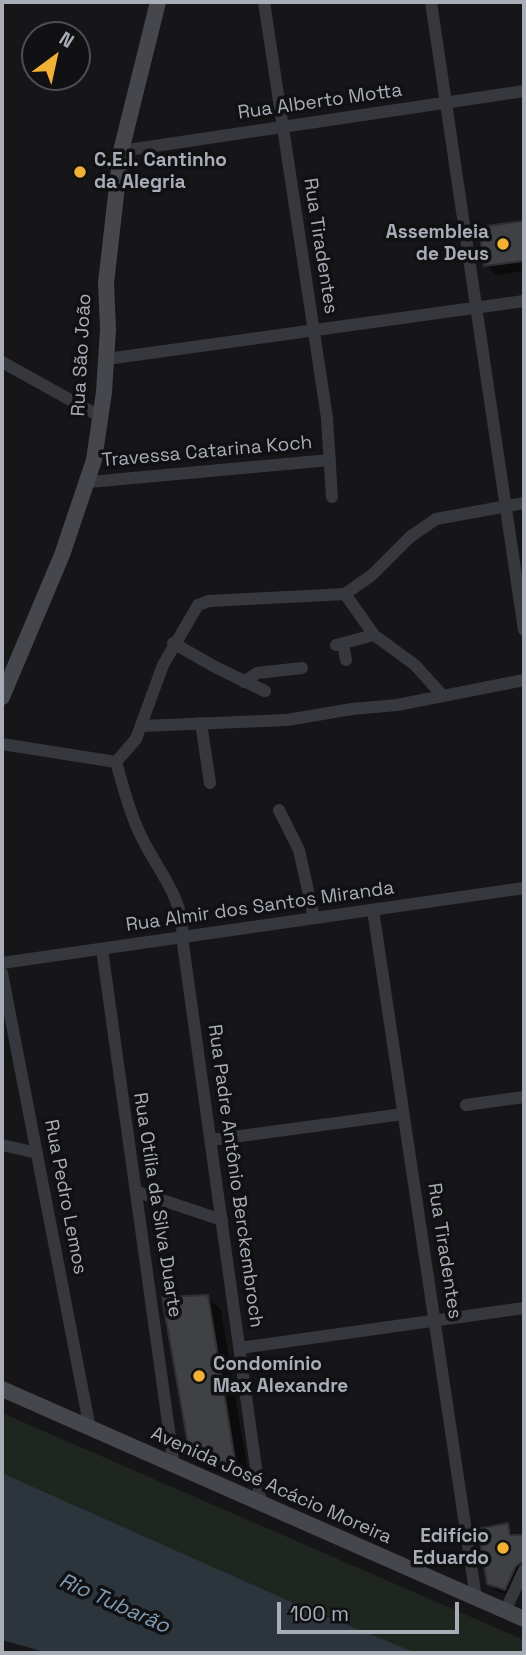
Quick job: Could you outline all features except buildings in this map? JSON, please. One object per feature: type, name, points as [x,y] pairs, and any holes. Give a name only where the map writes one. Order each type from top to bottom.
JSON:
[{"type":"main road","name":"Rua São João","points":[[2,696],[62,555],[89,482],[101,417],[107,359],[106,283],[121,151],[158,2]]},
{"type":"main road","name":"Avenida José Acácio Moreira","points":[[2,1389],[524,1619]]},
{"type":"street","name":"Rua Tiradentes","points":[[264,2],[327,418],[332,496]]},
{"type":"street","points":[[431,2],[524,630]]},
{"type":"street","name":"Rua Alberto Motta","points":[[121,151],[524,90]]},
{"type":"street","points":[[107,359],[524,300]]},
{"type":"street","points":[[2,362],[101,417]]},
{"type":"street","name":"Travessa Catarina Koch","points":[[89,482],[330,460]]},
{"type":"street","points":[[2,744],[116,762],[128,751],[142,726],[155,682],[173,643],[192,613],[204,602],[345,594],[372,575],[410,537],[436,519],[524,503]]},
{"type":"street","points":[[345,594],[374,635],[415,665],[443,696]]},
{"type":"street","points":[[346,660],[340,644],[374,635]]},
{"type":"street","points":[[173,643],[265,691]]},
{"type":"street","points":[[244,682],[257,673],[302,668]]},
{"type":"street","points":[[142,726],[287,720],[443,696],[524,680]]},
{"type":"street","points":[[201,723],[210,783]]},
{"type":"street","name":"Rua Padre Antônio Berckembroch","points":[[116,762],[138,831],[181,912],[182,937],[261,1504]]},
{"type":"street","points":[[279,810],[299,850],[314,918]]},
{"type":"street","name":"Rua Almir dos Santos Miranda","points":[[2,963],[524,888]]},
{"type":"street","name":"Rua Tiradentes","points":[[373,910],[476,1598]]},
{"type":"street","name":"Rua Otília da Silva Duarte","points":[[102,949],[125,1130],[138,1192],[174,1466]]},
{"type":"street","name":"Rua Pedro Lemos","points":[[2,973],[90,1429]]},
{"type":"street","points":[[466,1105],[524,1097]]},
{"type":"street","points":[[211,1140],[403,1114]]},
{"type":"street","points":[[2,1145],[37,1153]]},
{"type":"street","points":[[138,1192],[222,1220]]},
{"type":"street","points":[[240,1348],[524,1308]]},
{"type":"street","points":[[505,1611],[524,1570]]},
{"type":"shaded area","points":[[2,1413],[524,1640],[524,1653],[417,1653],[303,1607],[2,1473]]},
{"type":"water","name":"Rio Tubarão","points":[[2,1473],[303,1607],[417,1653],[48,1653],[2,1640]]},
{"type":"place","name":"C.E.I. Cantinho da Alegria","points":[[80,172]]},
{"type":"place","name":"Assembleia de Deus","points":[[503,244]]},
{"type":"place","name":"Condomínio Max Alexandre","points":[[199,1376]]},
{"type":"place","name":"Edifício Eduardo","points":[[503,1548]]}]
